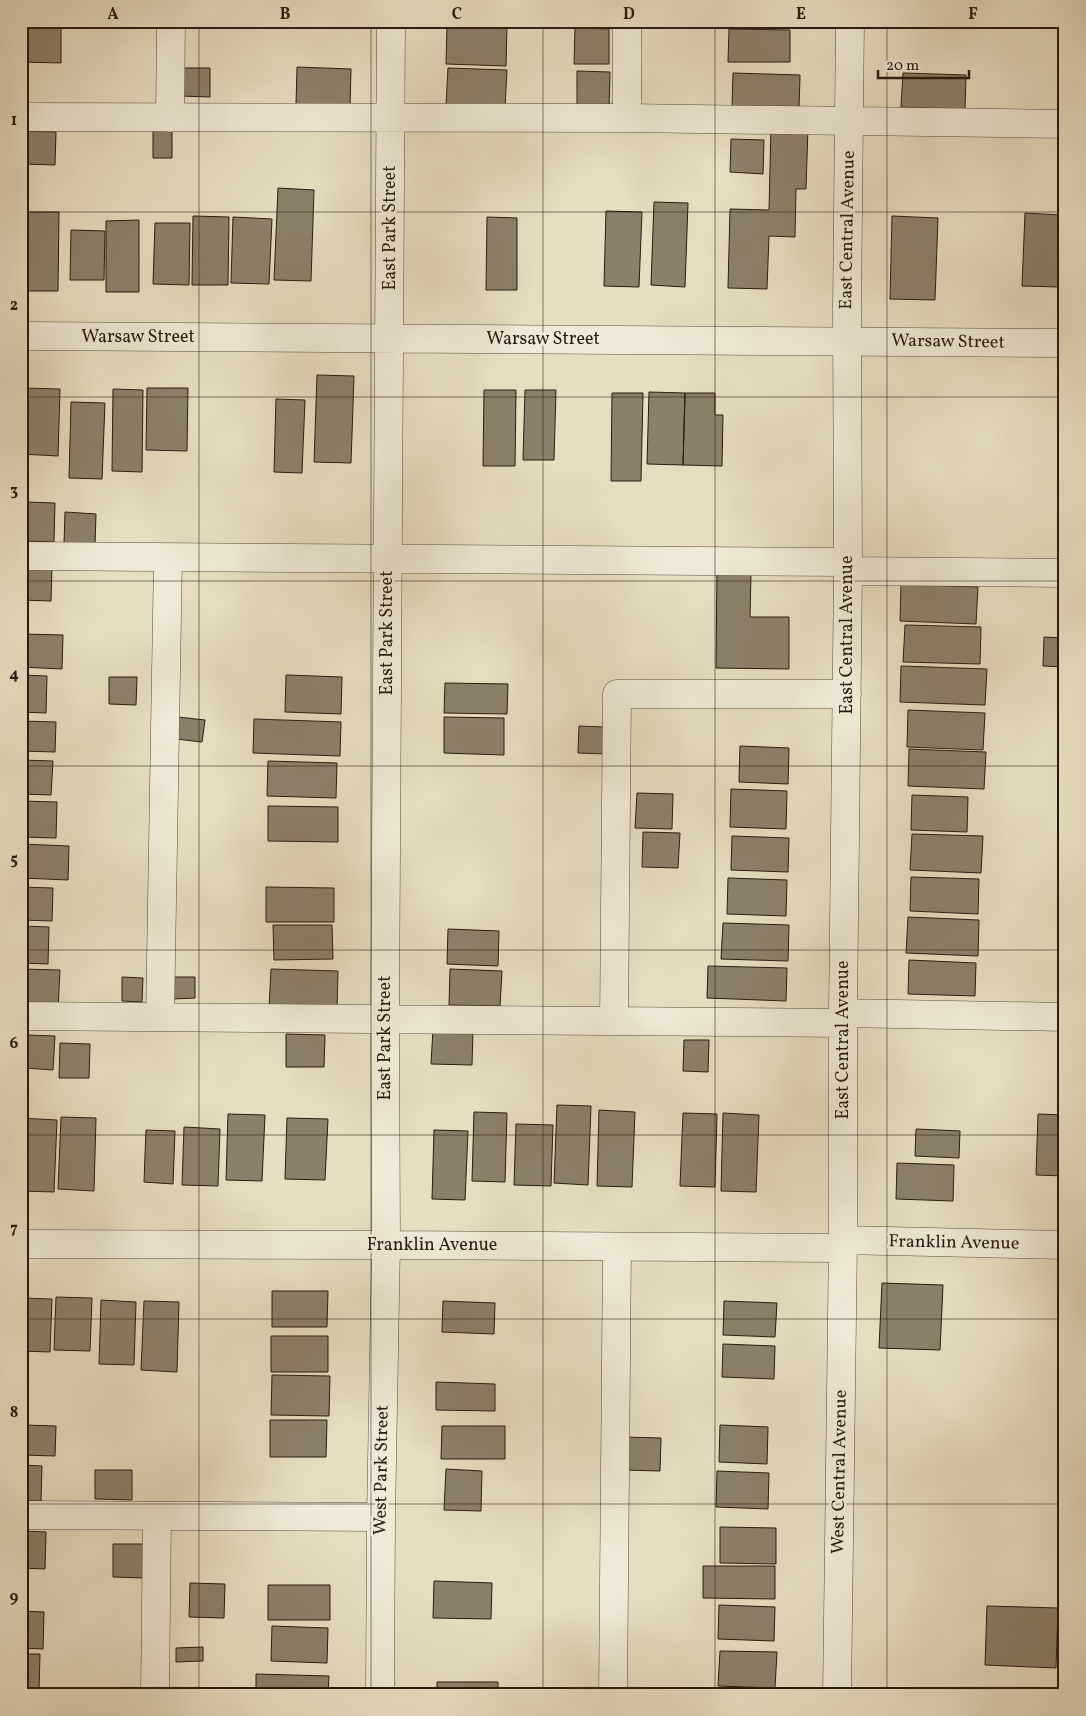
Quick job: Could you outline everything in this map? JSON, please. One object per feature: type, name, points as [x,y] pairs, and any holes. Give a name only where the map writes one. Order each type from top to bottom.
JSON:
[{"type":"street","points":[[170,118],[171,21]]},
{"type":"street","name":"East Park Street","points":[[386,1245],[385,1018],[391,21]]},
{"type":"street","points":[[627,21],[627,118]]},
{"type":"street","name":"East Central Avenue","points":[[843,1244],[850,21]]},
{"type":"street","points":[[21,117],[627,118],[1065,124]]},
{"type":"street","name":"Warsaw Street","points":[[21,336],[1065,343]]},
{"type":"street","points":[[21,556],[387,559],[848,567],[1065,573]]},
{"type":"street","points":[[160,1017],[168,558]]},
{"type":"street","points":[[614,1021],[617,694],[847,694]]},
{"type":"street","points":[[21,1016],[614,1021],[1065,1017]]},
{"type":"street","name":"Franklin Avenue","points":[[21,1244],[617,1247],[843,1244],[1065,1245]]},
{"type":"street","name":"West Central Avenue","points":[[837,1695],[843,1244]]},
{"type":"street","name":"West Park Street","points":[[380,1695],[386,1245]]},
{"type":"street","points":[[613,1695],[617,1247]]},
{"type":"street","points":[[21,1515],[381,1517]]},
{"type":"street","points":[[156,1695],[157,1517]]},
{"type":"building","points":[[288,21],[343,21],[343,25],[287,23]]},
{"type":"building","points":[[734,21],[800,21],[800,27],[734,27]]},
{"type":"building","points":[[447,24],[507,26],[506,66],[446,64]]},
{"type":"building","points":[[21,25],[61,26],[61,63],[21,62]]},
{"type":"building","points":[[575,28],[609,29],[609,64],[574,64]]},
{"type":"building","points":[[729,29],[790,30],[790,62],[728,62]]},
{"type":"building","points":[[297,67],[351,69],[350,107],[296,105]]},
{"type":"building","points":[[181,68],[210,68],[210,97],[180,96]]},
{"type":"building","points":[[448,68],[507,70],[505,107],[446,105]]},
{"type":"building","points":[[577,71],[610,72],[609,110],[577,109]]},
{"type":"building","points":[[733,73],[800,75],[799,110],[732,108]]},
{"type":"building","points":[[903,73],[966,75],[965,110],[901,107]]},
{"type":"building","points":[[771,126],[808,127],[806,189],[796,189],[795,237],[769,236],[767,289],[728,288],[730,209],[769,210]]},
{"type":"building","points":[[153,127],[172,127],[172,158],[153,158]]},
{"type":"building","points":[[24,131],[56,132],[55,165],[24,164]]},
{"type":"building","points":[[731,139],[764,140],[763,174],[730,172]]},
{"type":"building","points":[[278,188],[314,190],[311,281],[274,280]]},
{"type":"building","points":[[654,202],[688,203],[685,287],[651,285]]},
{"type":"building","points":[[606,211],[642,212],[639,287],[604,286]]},
{"type":"building","points":[[24,212],[59,212],[58,291],[24,291]]},
{"type":"building","points":[[1025,213],[1061,215],[1059,287],[1022,286]]},
{"type":"building","points":[[193,216],[229,217],[228,285],[192,285]]},
{"type":"building","points":[[892,216],[938,218],[935,300],[890,299]]},
{"type":"building","points":[[233,217],[272,219],[269,284],[231,283]]},
{"type":"building","points":[[487,217],[517,218],[517,290],[486,290]]},
{"type":"building","points":[[139,220],[139,292],[106,292],[106,221]]},
{"type":"building","points":[[155,223],[190,223],[189,285],[153,284]]},
{"type":"building","points":[[71,230],[105,231],[104,280],[70,280]]},
{"type":"building","points":[[317,375],[354,376],[351,463],[314,462]]},
{"type":"building","points":[[23,388],[60,389],[58,456],[21,454]]},
{"type":"building","points":[[147,388],[188,388],[187,451],[146,450]]},
{"type":"building","points":[[113,389],[143,390],[142,472],[112,471]]},
{"type":"building","points":[[484,390],[516,390],[515,466],[483,466]]},
{"type":"building","points":[[525,390],[556,390],[554,460],[523,460]]},
{"type":"building","points":[[649,392],[685,393],[683,465],[647,464]]},
{"type":"building","points":[[612,393],[643,393],[641,481],[611,481]]},
{"type":"building","points":[[685,393],[715,393],[715,415],[723,415],[722,466],[683,465]]},
{"type":"building","points":[[276,399],[305,400],[302,473],[274,472]]},
{"type":"building","points":[[71,402],[105,403],[102,479],[69,478]]},
{"type":"building","points":[[25,502],[55,503],[54,542],[24,541]]},
{"type":"building","points":[[65,512],[96,514],[95,545],[64,544]]},
{"type":"building","points":[[21,565],[52,566],[51,601],[21,600]]},
{"type":"building","points":[[717,571],[751,573],[750,617],[789,617],[789,669],[716,668]]},
{"type":"building","points":[[901,584],[978,587],[976,624],[900,621]]},
{"type":"building","points":[[905,625],[981,627],[980,664],[903,662]]},
{"type":"building","points":[[21,634],[63,635],[62,669],[21,667]]},
{"type":"building","points":[[1044,637],[1065,638],[1065,667],[1043,666]]},
{"type":"building","points":[[901,666],[987,669],[985,705],[900,702]]},
{"type":"building","points":[[21,675],[47,676],[46,713],[21,712]]},
{"type":"building","points":[[286,675],[342,677],[341,714],[285,712]]},
{"type":"building","points":[[109,677],[137,677],[136,705],[109,704]]},
{"type":"building","points":[[445,683],[508,684],[507,714],[444,713]]},
{"type":"building","points":[[908,710],[985,713],[983,750],[907,747]]},
{"type":"building","points":[[178,717],[205,720],[202,742],[176,739]]},
{"type":"building","points":[[444,717],[504,718],[504,755],[444,753]]},
{"type":"building","points":[[254,719],[341,722],[340,756],[253,753]]},
{"type":"building","points":[[21,721],[56,722],[55,752],[21,751]]},
{"type":"building","points":[[579,726],[605,727],[604,754],[578,753]]},
{"type":"building","points":[[740,746],[789,748],[788,784],[739,782]]},
{"type":"building","points":[[909,749],[986,752],[984,789],[908,786]]},
{"type":"building","points":[[21,760],[53,761],[51,795],[21,794]]},
{"type":"building","points":[[268,761],[337,763],[336,798],[267,796]]},
{"type":"building","points":[[731,789],[787,791],[786,829],[730,827]]},
{"type":"building","points":[[637,793],[673,794],[672,829],[635,828]]},
{"type":"building","points":[[912,795],[968,797],[967,832],[911,830]]},
{"type":"building","points":[[21,801],[57,802],[56,838],[21,837]]},
{"type":"building","points":[[1060,803],[1065,803],[1065,833],[1059,833]]},
{"type":"building","points":[[268,806],[338,807],[338,842],[268,841]]},
{"type":"building","points":[[643,832],[680,833],[678,868],[642,867]]},
{"type":"building","points":[[912,834],[983,836],[981,873],[910,870]]},
{"type":"building","points":[[732,836],[789,838],[788,872],[731,870]]},
{"type":"building","points":[[21,844],[69,846],[68,880],[21,878]]},
{"type":"building","points":[[911,877],[979,879],[978,914],[910,911]]},
{"type":"building","points":[[728,878],[787,880],[786,916],[727,914]]},
{"type":"building","points":[[21,887],[53,888],[52,921],[21,920]]},
{"type":"building","points":[[266,887],[334,888],[334,922],[266,922]]},
{"type":"building","points":[[908,917],[979,920],[978,956],[906,953]]},
{"type":"building","points":[[723,923],[789,925],[788,961],[721,959]]},
{"type":"building","points":[[273,925],[332,925],[333,959],[274,960]]},
{"type":"building","points":[[21,926],[49,927],[48,964],[21,963]]},
{"type":"building","points":[[448,929],[499,931],[498,966],[447,964]]},
{"type":"building","points":[[909,960],[976,963],[975,996],[908,994]]},
{"type":"building","points":[[708,966],[787,968],[786,1001],[707,998]]},
{"type":"building","points":[[21,969],[60,970],[58,1009],[21,1007]]},
{"type":"building","points":[[271,969],[338,971],[337,1010],[269,1008]]},
{"type":"building","points":[[450,969],[502,971],[500,1006],[449,1005]]},
{"type":"building","points":[[122,977],[143,978],[142,1002],[122,1001]]},
{"type":"building","points":[[172,977],[195,977],[195,998],[173,999]]},
{"type":"building","points":[[433,1029],[473,1030],[472,1065],[431,1064]]},
{"type":"building","points":[[286,1034],[325,1035],[324,1067],[286,1067]]},
{"type":"building","points":[[27,1035],[55,1036],[53,1070],[25,1068]]},
{"type":"building","points":[[684,1040],[709,1040],[708,1072],[683,1071]]},
{"type":"building","points":[[60,1043],[90,1044],[89,1078],[59,1078]]},
{"type":"building","points":[[557,1105],[591,1106],[588,1185],[554,1183]]},
{"type":"building","points":[[599,1110],[635,1112],[632,1187],[597,1186]]},
{"type":"building","points":[[474,1112],[507,1113],[505,1182],[472,1181]]},
{"type":"building","points":[[683,1113],[717,1114],[715,1187],[680,1186]]},
{"type":"building","points":[[723,1113],[759,1115],[756,1192],[721,1191]]},
{"type":"building","points":[[228,1114],[265,1115],[262,1181],[226,1180]]},
{"type":"building","points":[[1038,1114],[1065,1115],[1065,1176],[1036,1175]]},
{"type":"building","points":[[61,1117],[96,1118],[94,1191],[58,1189]]},
{"type":"building","points":[[21,1118],[57,1120],[54,1192],[21,1191]]},
{"type":"building","points":[[287,1118],[328,1119],[325,1180],[285,1179]]},
{"type":"building","points":[[516,1124],[553,1125],[551,1186],[514,1185]]},
{"type":"building","points":[[184,1127],[220,1129],[218,1186],[182,1185]]},
{"type":"building","points":[[916,1129],[960,1131],[959,1158],[915,1156]]},
{"type":"building","points":[[146,1130],[175,1131],[173,1184],[144,1182]]},
{"type":"building","points":[[434,1130],[468,1131],[465,1200],[432,1199]]},
{"type":"building","points":[[897,1163],[954,1165],[953,1201],[896,1199]]},
{"type":"building","points":[[882,1283],[943,1285],[940,1350],[879,1348]]},
{"type":"building","points":[[272,1291],[328,1291],[327,1327],[272,1327]]},
{"type":"building","points":[[56,1297],[92,1298],[90,1351],[54,1350]]},
{"type":"building","points":[[21,1298],[52,1299],[50,1352],[21,1351]]},
{"type":"building","points":[[101,1300],[136,1302],[134,1365],[99,1364]]},
{"type":"building","points":[[144,1301],[179,1302],[177,1372],[141,1370]]},
{"type":"building","points":[[443,1301],[495,1303],[494,1334],[442,1332]]},
{"type":"building","points":[[724,1301],[777,1303],[775,1337],[723,1335]]},
{"type":"building","points":[[271,1336],[328,1336],[328,1372],[271,1372]]},
{"type":"building","points":[[723,1344],[775,1346],[774,1379],[722,1377]]},
{"type":"building","points":[[272,1375],[330,1376],[329,1416],[271,1415]]},
{"type":"building","points":[[436,1382],[495,1384],[495,1411],[436,1410]]},
{"type":"building","points":[[1065,1400],[1065,1427],[1059,1402]]},
{"type":"building","points":[[270,1420],[327,1420],[326,1457],[270,1457]]},
{"type":"building","points":[[24,1425],[56,1426],[55,1456],[23,1455]]},
{"type":"building","points":[[720,1425],[768,1427],[767,1464],[719,1462]]},
{"type":"building","points":[[442,1426],[505,1426],[505,1459],[441,1459]]},
{"type":"building","points":[[625,1437],[661,1438],[660,1471],[624,1470]]},
{"type":"building","points":[[21,1465],[42,1466],[41,1501],[21,1500]]},
{"type":"building","points":[[446,1469],[482,1471],[481,1511],[444,1510]]},
{"type":"building","points":[[95,1470],[132,1470],[132,1500],[95,1499]]},
{"type":"building","points":[[717,1471],[769,1473],[768,1509],[716,1507]]},
{"type":"building","points":[[720,1527],[776,1528],[776,1564],[720,1563]]},
{"type":"building","points":[[21,1531],[46,1532],[45,1569],[21,1568]]},
{"type":"building","points":[[113,1544],[144,1544],[143,1578],[113,1577]]},
{"type":"building","points":[[703,1566],[775,1566],[775,1599],[703,1598]]},
{"type":"building","points":[[434,1581],[492,1583],[491,1619],[433,1618]]},
{"type":"building","points":[[190,1583],[225,1584],[224,1618],[189,1617]]},
{"type":"building","points":[[268,1585],[330,1585],[330,1620],[268,1620]]},
{"type":"building","points":[[719,1605],[775,1607],[774,1641],[718,1639]]},
{"type":"building","points":[[987,1606],[1058,1608],[1056,1668],[985,1665]]},
{"type":"building","points":[[21,1611],[44,1612],[43,1649],[21,1648]]},
{"type":"building","points":[[272,1626],[328,1628],[327,1663],[271,1661]]},
{"type":"building","points":[[203,1647],[203,1661],[176,1662],[176,1648]]},
{"type":"building","points":[[720,1651],[777,1652],[775,1688],[718,1686]]},
{"type":"building","points":[[21,1654],[40,1654],[39,1691],[21,1690]]},
{"type":"building","points":[[256,1674],[329,1676],[328,1695],[256,1695]]},
{"type":"building","points":[[437,1682],[498,1682],[498,1695],[437,1695]]}]
